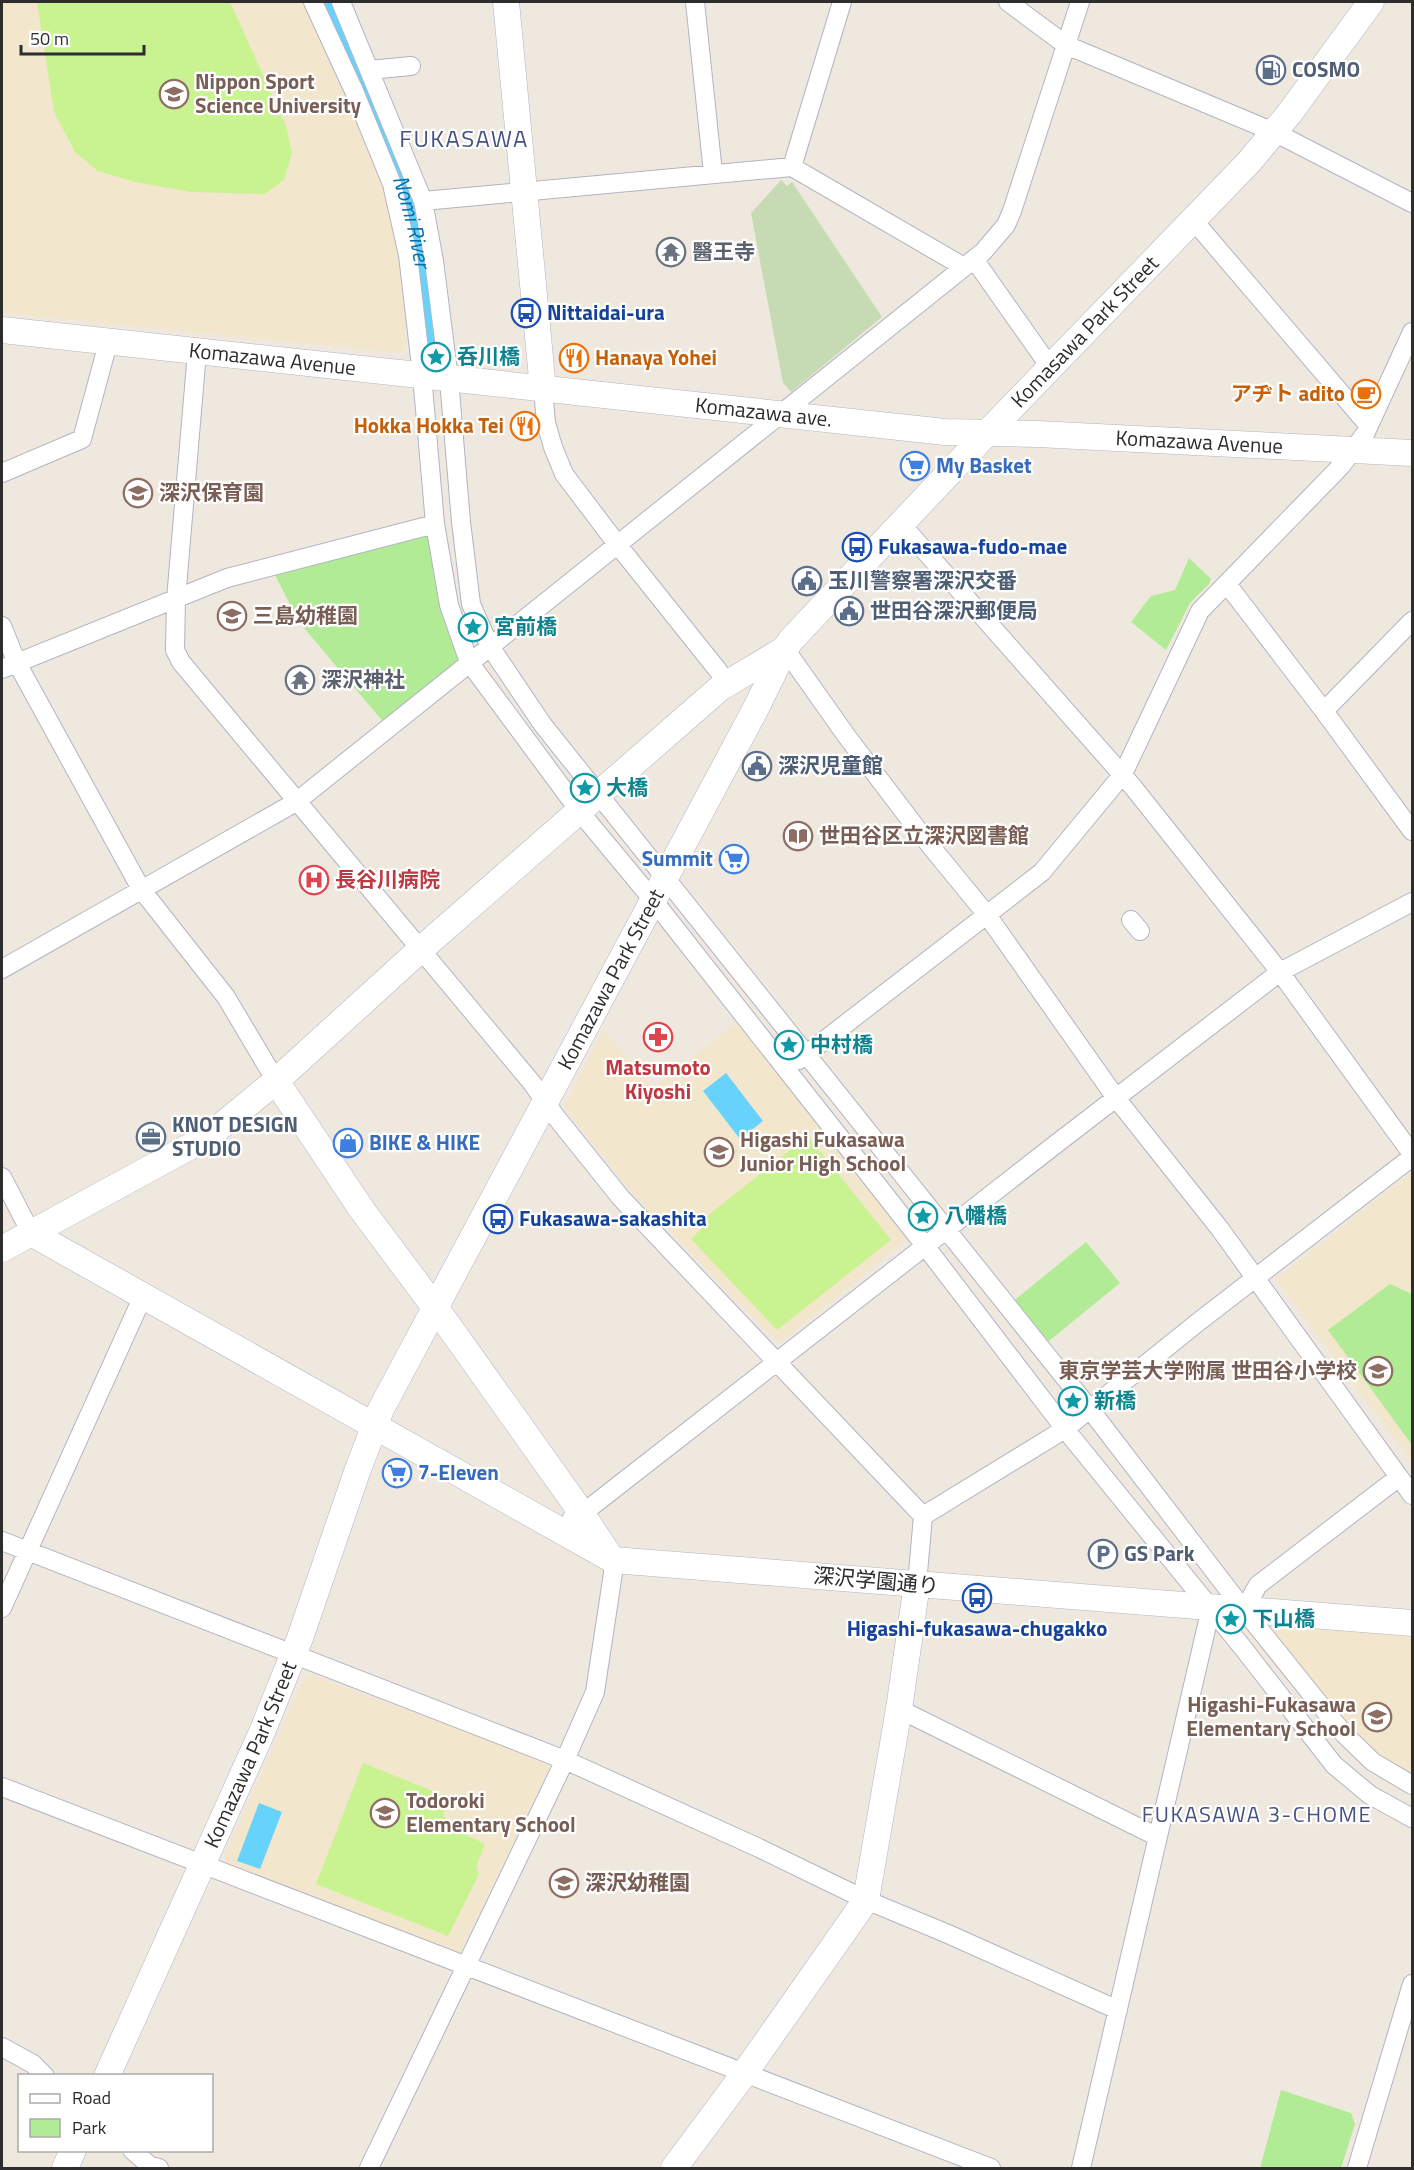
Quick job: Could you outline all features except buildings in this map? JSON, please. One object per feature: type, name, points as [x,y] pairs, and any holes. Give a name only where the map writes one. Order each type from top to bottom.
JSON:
[{"type":"street","points":[[313,2],[354,90],[392,184],[408,255],[422,375],[435,525],[449,605],[469,662],[580,812],[653,900],[926,1247],[1065,1429],[1211,1608],[1334,1765],[1370,1795],[1413,1818]]},
{"type":"street","points":[[341,2],[423,201],[434,261],[449,379],[461,522],[471,604],[489,645],[543,725],[1089,1408],[1244,1610],[1344,1734],[1373,1762],[1413,1785]]},
{"type":"street","points":[[506,2],[546,423],[553,447],[564,474],[617,544],[729,682]]},
{"type":"street","points":[[695,2],[713,173]]},
{"type":"street","points":[[792,167],[842,2]]},
{"type":"street","points":[[1008,2],[1066,45],[1274,132],[1413,203]]},
{"type":"street","points":[[2,969],[296,802],[489,645],[983,252],[1006,225],[1012,211],[1080,2]]},
{"type":"street","name":"Komasawa Park Street","points":[[784,649],[851,575],[902,525],[1050,367],[1194,220],[1274,132],[1371,2]]},
{"type":"street","points":[[369,70],[411,66]]},
{"type":"street","points":[[423,201],[792,167],[969,263],[1050,367]]},
{"type":"street","points":[[1194,220],[1369,426]]},
{"type":"street","name":"Komazawa Avenue","points":[[2,330],[543,389]]},
{"type":"street","points":[[786,1070],[1042,872],[1123,774],[1200,611],[1341,466],[1369,426],[1413,332]]},
{"type":"street","points":[[2,473],[82,439],[108,343]]},
{"type":"street","points":[[197,352],[176,599],[175,650],[181,662],[532,1083],[545,1103],[621,1198],[923,1516],[917,1584],[866,1900],[674,2169]]},
{"type":"street","name":"Komazawa ave.","points":[[543,389],[945,432],[986,434]]},
{"type":"street","name":"Komazawa Avenue","points":[[986,434],[1038,434],[1413,453]]},
{"type":"street","points":[[9,666],[227,578],[435,525]]},
{"type":"street","points":[[902,525],[1123,774],[1280,972],[1413,1156],[1065,1429],[923,1516]]},
{"type":"street","points":[[1227,584],[1413,831]]},
{"type":"street","points":[[1324,711],[1413,621]]},
{"type":"street","points":[[2,626],[9,666],[141,889],[226,997],[276,1081],[362,1210],[435,1308],[613,1560],[595,1692],[565,1760],[369,2169]]},
{"type":"street","points":[[2,1249],[197,1142],[276,1081],[420,950],[729,682],[784,649],[904,811],[987,915],[1116,1098],[1220,1229],[1413,1495]]},
{"type":"street","name":"Komazawa Park Street","points":[[108,2074],[262,1732],[293,1654],[381,1409],[755,710],[784,649]]},
{"type":"street","points":[[554,1526],[582,1513],[1280,972],[1413,902]]},
{"type":"street","points":[[2,1177],[31,1233]]},
{"type":"street","name":"深沢学園通り","points":[[31,1233],[613,1560],[1413,1623]]},
{"type":"street","points":[[2,1608],[143,1296]]},
{"type":"street","points":[[1244,1610],[1258,1586],[1399,1477]]},
{"type":"street","points":[[2,1541],[565,1760],[748,1843],[866,1900],[1118,2010]]},
{"type":"street","points":[[1081,2169],[1211,1608]]},
{"type":"street","points":[[898,1709],[1158,1837]]},
{"type":"street","points":[[2,1787],[991,2169]]},
{"type":"street","points":[[1357,2169],[1413,1984]]},
{"type":"street","points":[[2,2047],[33,2064],[43,2074]]},
{"type":"street","points":[[65,2169],[73,2152]]},
{"type":"street","points":[[133,2152],[159,2169]]},
{"type":"shaded area","name":"Nippon Sport Science University","points":[[2,2],[306,2],[385,187],[398,230],[407,344],[400,353],[2,313]]},
{"type":"shaded area","name":"Higashi Fukasawa Junior High School","points":[[737,1022],[907,1239],[779,1343],[635,1196],[564,1108],[603,1030],[654,1088]]},
{"type":"shaded area","name":"東京学芸大学附属 世田谷小学校","points":[[1412,1172],[1412,1462],[1276,1279]]},
{"type":"shaded area","name":"Higashi-Fukasawa Elementary School","points":[[1281,1625],[1412,1635],[1412,1773],[1383,1756],[1362,1739],[1321,1694],[1271,1629]]},
{"type":"shaded area","name":"Todoroki Elementary School","points":[[310,1675],[548,1762],[549,1769],[459,1953],[228,1867],[224,1857],[305,1677]]},
{"type":"green space","points":[[37,2],[230,2],[286,126],[292,153],[284,180],[265,194],[192,192],[135,182],[98,171],[75,152],[54,112]]},
{"type":"green space","points":[[319,2],[333,2],[416,203],[438,337],[424,338],[414,258]]},
{"type":"green space","points":[[781,180],[787,186],[792,182],[882,317],[791,392],[783,383],[751,213]]},
{"type":"green space","points":[[425,533],[430,536],[459,652],[458,661],[385,724],[299,622],[275,575]]},
{"type":"green space","points":[[1189,558],[1211,579],[1190,603],[1166,650],[1131,622],[1151,596],[1175,590]]},
{"type":"green space","points":[[808,1136],[891,1240],[777,1330],[691,1239],[709,1221],[706,1217]]},
{"type":"green space","points":[[1086,1242],[1120,1283],[1044,1345],[1011,1303]]},
{"type":"green space","points":[[1390,1284],[1412,1294],[1412,1445],[1328,1330]]},
{"type":"green space","points":[[363,1763],[450,1798],[443,1815],[456,1830],[485,1844],[476,1867],[479,1874],[448,1936],[316,1884]]},
{"type":"green space","points":[[1281,2090],[1351,2113],[1355,2124],[1341,2168],[1260,2168]]},
{"type":"water","points":[[726,1073],[763,1121],[740,1139],[703,1091]]},
{"type":"water","points":[[259,1803],[282,1812],[260,1869],[237,1861]]},
{"type":"waterway","name":"Nomi River","points":[[327,2],[383,129],[406,195],[424,272],[432,348]]},
{"type":"place","name":"COSMO","points":[[1271,70]]},
{"type":"place","name":"Nippon Sport Science University","points":[[174,94]]},
{"type":"place","name":"醫王寺","points":[[671,252]]},
{"type":"place","name":"Nittaidai-ura","points":[[526,313]]},
{"type":"place","name":"呑川橋","points":[[436,357]]},
{"type":"place","name":"Hanaya Yohei","points":[[574,358]]},
{"type":"place","name":"アヂト adito","points":[[1366,394]]},
{"type":"place","name":"Hokka Hokka Tei","points":[[525,426]]},
{"type":"place","name":"My Basket","points":[[915,466]]},
{"type":"place","name":"深沢保育園","points":[[138,493]]},
{"type":"place","name":"Fukasawa-fudo-mae","points":[[857,547]]},
{"type":"place","name":"玉川警察署深沢交番","points":[[807,581]]},
{"type":"place","name":"世田谷深沢郵便局","points":[[849,611]]},
{"type":"place","name":"三島幼稚園","points":[[232,616]]},
{"type":"place","name":"宮前橋","points":[[473,627]]},
{"type":"place","name":"深沢神社","points":[[300,680]]},
{"type":"place","name":"深沢児童館","points":[[757,766]]},
{"type":"place","name":"大橋","points":[[585,788]]},
{"type":"place","name":"世田谷区立深沢図書館","points":[[798,836]]},
{"type":"place","name":"Summit","points":[[734,859]]},
{"type":"place","name":"長谷川病院","points":[[314,880]]},
{"type":"place","name":"Matsumoto Kiyoshi","points":[[658,1037]]},
{"type":"place","name":"中村橋","points":[[789,1045]]},
{"type":"place","name":"KNOT DESIGN STUDIO","points":[[151,1137]]},
{"type":"place","name":"BIKE & HIKE","points":[[348,1143]]},
{"type":"place","name":"Higashi Fukasawa Junior High School","points":[[719,1152]]},
{"type":"place","name":"八幡橋","points":[[923,1216]]},
{"type":"place","name":"Fukasawa-sakashita","points":[[498,1219]]},
{"type":"place","name":"東京学芸大学附属 世田谷小学校","points":[[1378,1371]]},
{"type":"place","name":"新橋","points":[[1073,1401]]},
{"type":"place","name":"7-Eleven","points":[[397,1473]]},
{"type":"place","name":"GS Park","points":[[1103,1554]]},
{"type":"place","name":"Higashi-fukasawa-chugakko","points":[[977,1598]]},
{"type":"place","name":"下山橋","points":[[1231,1619]]},
{"type":"place","name":"Higashi-Fukasawa Elementary School","points":[[1377,1717]]},
{"type":"place","name":"Todoroki Elementary School","points":[[385,1813]]},
{"type":"place","name":"深沢幼稚園","points":[[564,1883]]},
{"type":"district","name":"FUKASAWA","points":[[464,139]]},
{"type":"district","name":"FUKASAWA 3-CHOME","points":[[1257,1814]]}]
